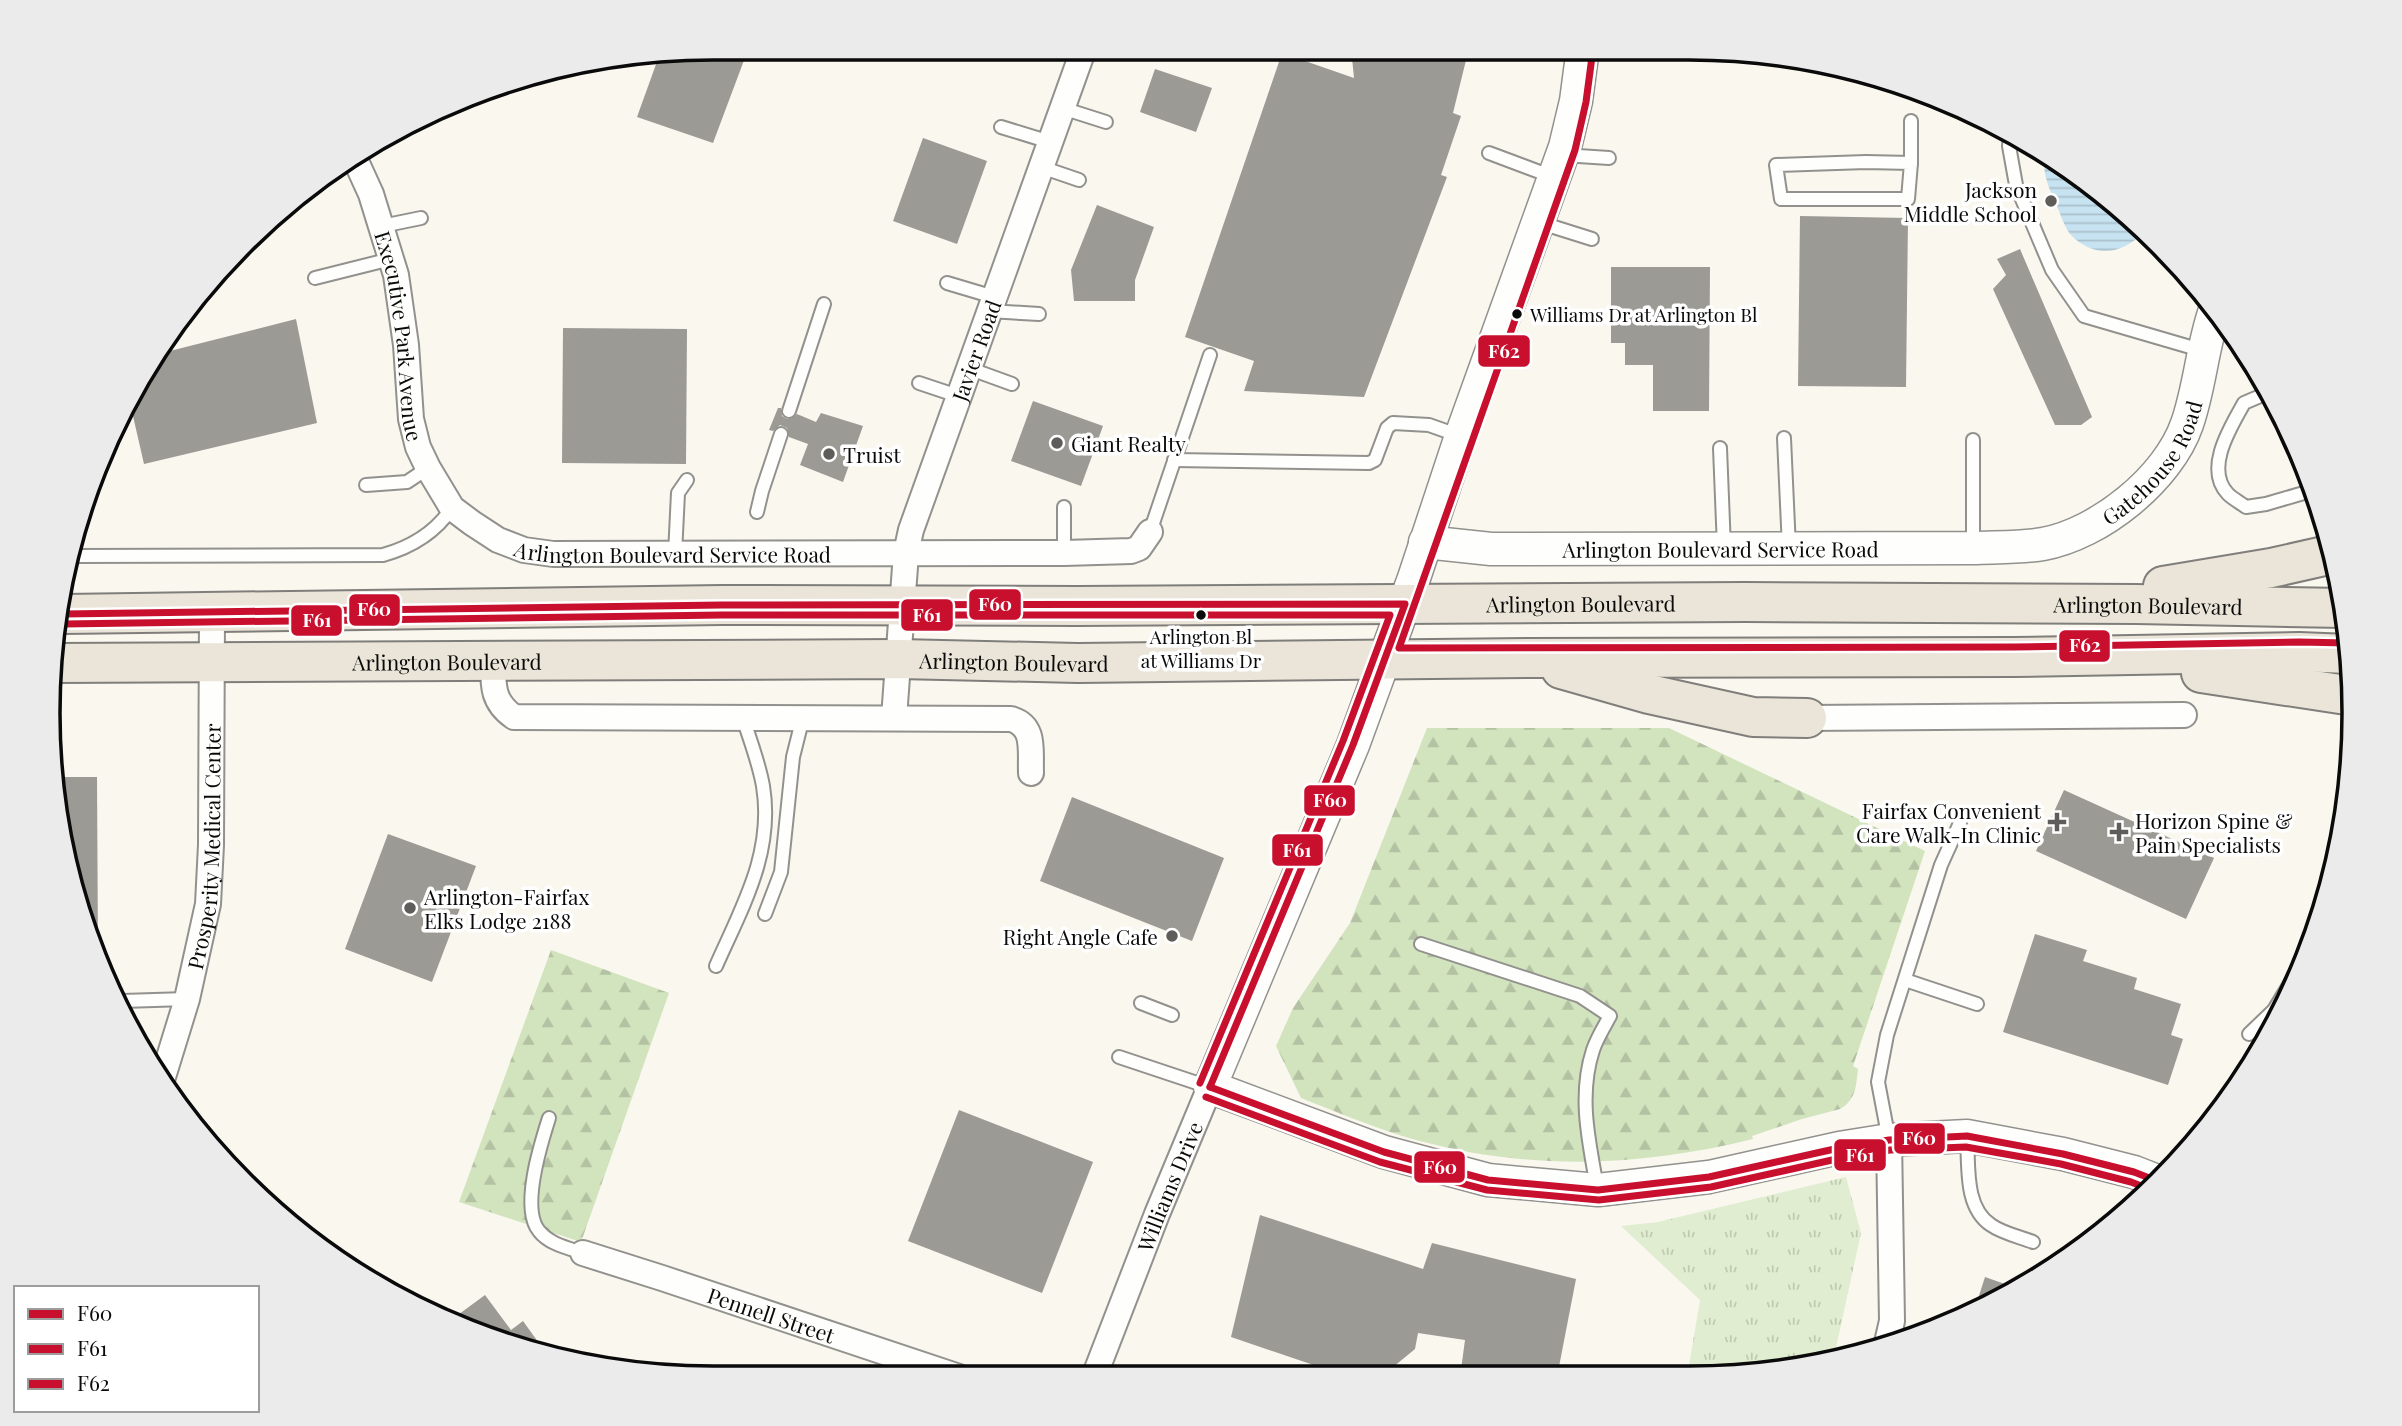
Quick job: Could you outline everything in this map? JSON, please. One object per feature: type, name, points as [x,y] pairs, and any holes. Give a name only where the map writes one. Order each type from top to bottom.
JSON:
[{"type":"main road","points":[[1941,602],[2105,592],[2190,583],[2323,556]]},
{"type":"main road","name":"Arlington Boulevard","points":[[67,614],[902,605],[1941,602],[2334,608]]},
{"type":"main road","name":"Arlington Boulevard","points":[[62,663],[899,659],[1053,663],[2339,654]]},
{"type":"main road","points":[[2014,657],[2217,675],[2342,694]]},
{"type":"main road","points":[[1526,658],[1649,694],[1754,717],[1807,718]]},
{"type":"street","name":"Javier Road","points":[[894,718],[906,553],[917,511],[1080,60]]},
{"type":"street","name":"Williams Drive","points":[[1098,1366],[1157,1213],[1353,745],[1558,166],[1576,101],[1581,60]]},
{"type":"street","name":"Executive Park Avenue","points":[[358,165],[371,194],[391,258],[407,345],[411,419],[418,447],[452,508]]},
{"type":"street","name":"Gatehouse Road","points":[[2015,547],[2044,544],[2068,537],[2120,509],[2139,493],[2160,468],[2186,429],[2196,397],[2211,321]]},
{"type":"street","name":"Arlington Boulevard Service Road","points":[[452,508],[498,540],[524,550],[553,555],[1131,551],[1139,548],[1150,532]]},
{"type":"street","name":"Arlington Boulevard Service Road","points":[[1425,542],[1490,549],[2015,547]]},
{"type":"street","name":"Prosperity Medical Center","points":[[165,1069],[187,999],[208,904],[212,611]]},
{"type":"street","points":[[493,660],[497,699],[505,711],[514,717],[998,718],[1021,721],[1026,726],[1031,773]]},
{"type":"street","points":[[1807,718],[2184,715]]},
{"type":"street","points":[[1210,1087],[1384,1152],[1488,1180],[1598,1190],[1709,1177],[1839,1148],[1889,1140],[1967,1136],[2063,1154],[2148,1178]]},
{"type":"street","points":[[1889,1140],[1892,1321],[1889,1335]]},
{"type":"street","name":"Pennell Street","points":[[583,1253],[926,1366]]},
{"type":"lane","points":[[1062,108],[1106,122]]},
{"type":"lane","points":[[1911,121],[1911,163],[1908,199],[1781,200],[1776,165],[1911,163]]},
{"type":"lane","points":[[1001,127],[1050,142]]},
{"type":"lane","points":[[2009,143],[2016,185],[2052,270],[2084,316],[2204,351]]},
{"type":"lane","points":[[1489,153],[1558,166],[1609,158]]},
{"type":"lane","points":[[1041,167],[1079,180]]},
{"type":"lane","points":[[382,226],[421,218]]},
{"type":"lane","points":[[1538,222],[1592,239]]},
{"type":"lane","points":[[315,278],[391,258]]},
{"type":"lane","points":[[947,283],[991,304],[1038,314]]},
{"type":"lane","points":[[789,411],[824,304]]},
{"type":"lane","points":[[1150,532],[1210,355]]},
{"type":"lane","points":[[968,368],[1012,384]]},
{"type":"lane","points":[[919,383],[958,396]]},
{"type":"lane","points":[[2260,396],[2244,403],[2221,452],[2218,477],[2228,494],[2246,507],[2304,492]]},
{"type":"lane","points":[[1174,460],[1369,463],[1375,460],[1387,428],[1394,423],[1429,425],[1461,436]]},
{"type":"lane","points":[[757,512],[781,434]]},
{"type":"lane","points":[[1784,438],[1789,548]]},
{"type":"lane","points":[[1973,440],[1973,548]]},
{"type":"lane","points":[[1720,448],[1724,548]]},
{"type":"lane","points":[[366,485],[407,482],[428,468]]},
{"type":"lane","points":[[676,554],[678,493],[687,480]]},
{"type":"lane","points":[[1064,553],[1065,507]]},
{"type":"lane","points":[[79,556],[383,555],[407,548],[428,534],[443,521],[452,508]]},
{"type":"lane","points":[[716,966],[755,881],[765,840],[763,786],[743,718]]},
{"type":"lane","points":[[765,914],[781,872],[793,757],[803,718]]},
{"type":"lane","points":[[1889,1140],[1878,1082],[1887,1035],[1941,865],[1960,823]]},
{"type":"lane","points":[[1421,944],[1580,996],[1610,1016],[1594,1048],[1585,1081],[1586,1125],[1598,1190]]},
{"type":"lane","points":[[1905,980],[1977,1004]]},
{"type":"lane","points":[[126,1001],[187,999]]},
{"type":"lane","points":[[1141,1003],[1172,1015]]},
{"type":"lane","points":[[2249,1034],[2268,1016]]},
{"type":"lane","points":[[1119,1057],[1210,1087]]},
{"type":"lane","points":[[549,1118],[535,1164],[531,1203],[537,1230],[556,1244],[583,1253]]},
{"type":"lane","points":[[1967,1136],[1969,1180],[1974,1208],[1991,1226],[2033,1242]]},
{"type":"green space","points":[[1427,728],[1669,728],[1925,851],[1853,1066],[1858,1069],[1857,1081],[1849,1101],[1840,1109],[1752,1136],[1753,1139],[1668,1155],[1584,1162],[1501,1157],[1459,1150],[1387,1131],[1301,1098],[1276,1046],[1293,1008],[1350,923]]},
{"type":"green space","points":[[551,950],[669,993],[581,1242],[459,1202]]},
{"type":"green space","points":[[1846,1177],[1861,1233],[1836,1349],[1774,1361],[1689,1366],[1700,1300],[1621,1226],[1658,1222]]},
{"type":"water","points":[[2044,165],[2087,195],[2137,238],[2128,245],[2109,251],[2089,248],[2079,242],[2070,234],[2064,223]]},
{"type":"building","points":[[744,60],[713,143],[637,117],[657,62]]},
{"type":"building","points":[[1280,60],[1302,60],[1354,78],[1352,60],[1466,60],[1453,113],[1461,116],[1441,175],[1447,177],[1364,397],[1244,391],[1254,361],[1185,337]]},
{"type":"building","points":[[1155,69],[1212,88],[1196,132],[1140,112]]},
{"type":"building","points":[[923,138],[987,161],[957,244],[893,221]]},
{"type":"building","points":[[1097,205],[1154,227],[1135,280],[1135,301],[1074,301],[1071,270]]},
{"type":"building","points":[[1800,216],[1908,218],[1906,387],[1798,386]]},
{"type":"building","points":[[2020,249],[2092,417],[2081,425],[2055,425],[1993,289],[2006,275],[1997,259]]},
{"type":"building","points":[[1611,267],[1710,267],[1709,411],[1653,411],[1653,365],[1625,365],[1625,343],[1611,343]]},
{"type":"building","points":[[296,319],[317,423],[144,464],[132,414],[169,351]]},
{"type":"building","points":[[563,328],[687,329],[686,464],[562,463]]},
{"type":"building","name":"Giant Realty","points":[[1033,401],[1103,426],[1081,486],[1011,461]]},
{"type":"building","name":"Truist","points":[[778,408],[781,408],[782,416],[787,419],[797,414],[816,422],[821,413],[863,426],[843,482],[800,465],[808,444],[789,437],[787,428],[780,425],[773,431],[769,430]]},
{"type":"building","points":[[63,777],[97,777],[98,933],[72,840]]},
{"type":"building","points":[[2064,790],[2214,858],[2186,919],[2036,851]]},
{"type":"building","points":[[1072,797],[1224,858],[1192,941],[1040,881]]},
{"type":"building","name":"Arlington-Fairfax Elks Lodge 2188","points":[[388,834],[476,866],[432,982],[345,949]]},
{"type":"building","points":[[2035,934],[2087,950],[2083,961],[2137,978],[2134,989],[2181,1004],[2171,1035],[2183,1039],[2168,1085],[2003,1032]]},
{"type":"building","points":[[959,1110],[1093,1162],[1042,1293],[908,1241]]},
{"type":"building","points":[[1260,1215],[1423,1269],[1432,1243],[1576,1279],[1559,1366],[1461,1366],[1465,1340],[1418,1333],[1415,1349],[1394,1366],[1317,1366],[1231,1337]]},
{"type":"building","points":[[1985,1277],[2006,1284],[1978,1299]]},
{"type":"building","points":[[485,1295],[511,1330],[523,1321],[538,1342],[503,1332],[458,1315]]},
{"type":"transit line","name":"F62","points":[[1592,60],[1586,102],[1575,150],[1399,648],[2014,647],[2338,643]]},
{"type":"transit line","name":"F60","points":[[67,614],[722,605],[1405,604],[1353,745],[1210,1087]]},
{"type":"transit line","name":"F61","points":[[66,624],[722,615],[1390,615],[1343,741],[1200,1083]]},
{"type":"transit line","name":"F60","points":[[1210,1087],[1384,1152],[1488,1180],[1598,1190],[1709,1177],[1839,1148],[1889,1140],[1967,1136],[2063,1154],[2148,1178]]},
{"type":"transit line","name":"F61","points":[[1206,1097],[1380,1162],[1487,1190],[1599,1200],[1711,1187],[1890,1150],[1966,1147],[2061,1164],[2140,1185]]},
{"type":"place","name":"Jackson Middle School","points":[[2051,201]]},
{"type":"place","name":"Williams Dr at Arlington Bl","points":[[1517,314]]},
{"type":"place","name":"Giant Realty","points":[[1057,443]]},
{"type":"place","name":"Truist","points":[[829,454]]},
{"type":"place","name":"Arlington Bl at Williams Dr","points":[[1201,615]]},
{"type":"place","name":"Fairfax Convenient Care Walk-In Clinic","points":[[2057,822]]},
{"type":"place","name":"Horizon Spine & Pain Specialists","points":[[2119,832]]},
{"type":"place","name":"Arlington-Fairfax Elks Lodge 2188","points":[[410,908]]},
{"type":"place","name":"Right Angle Cafe","points":[[1172,936]]}]
